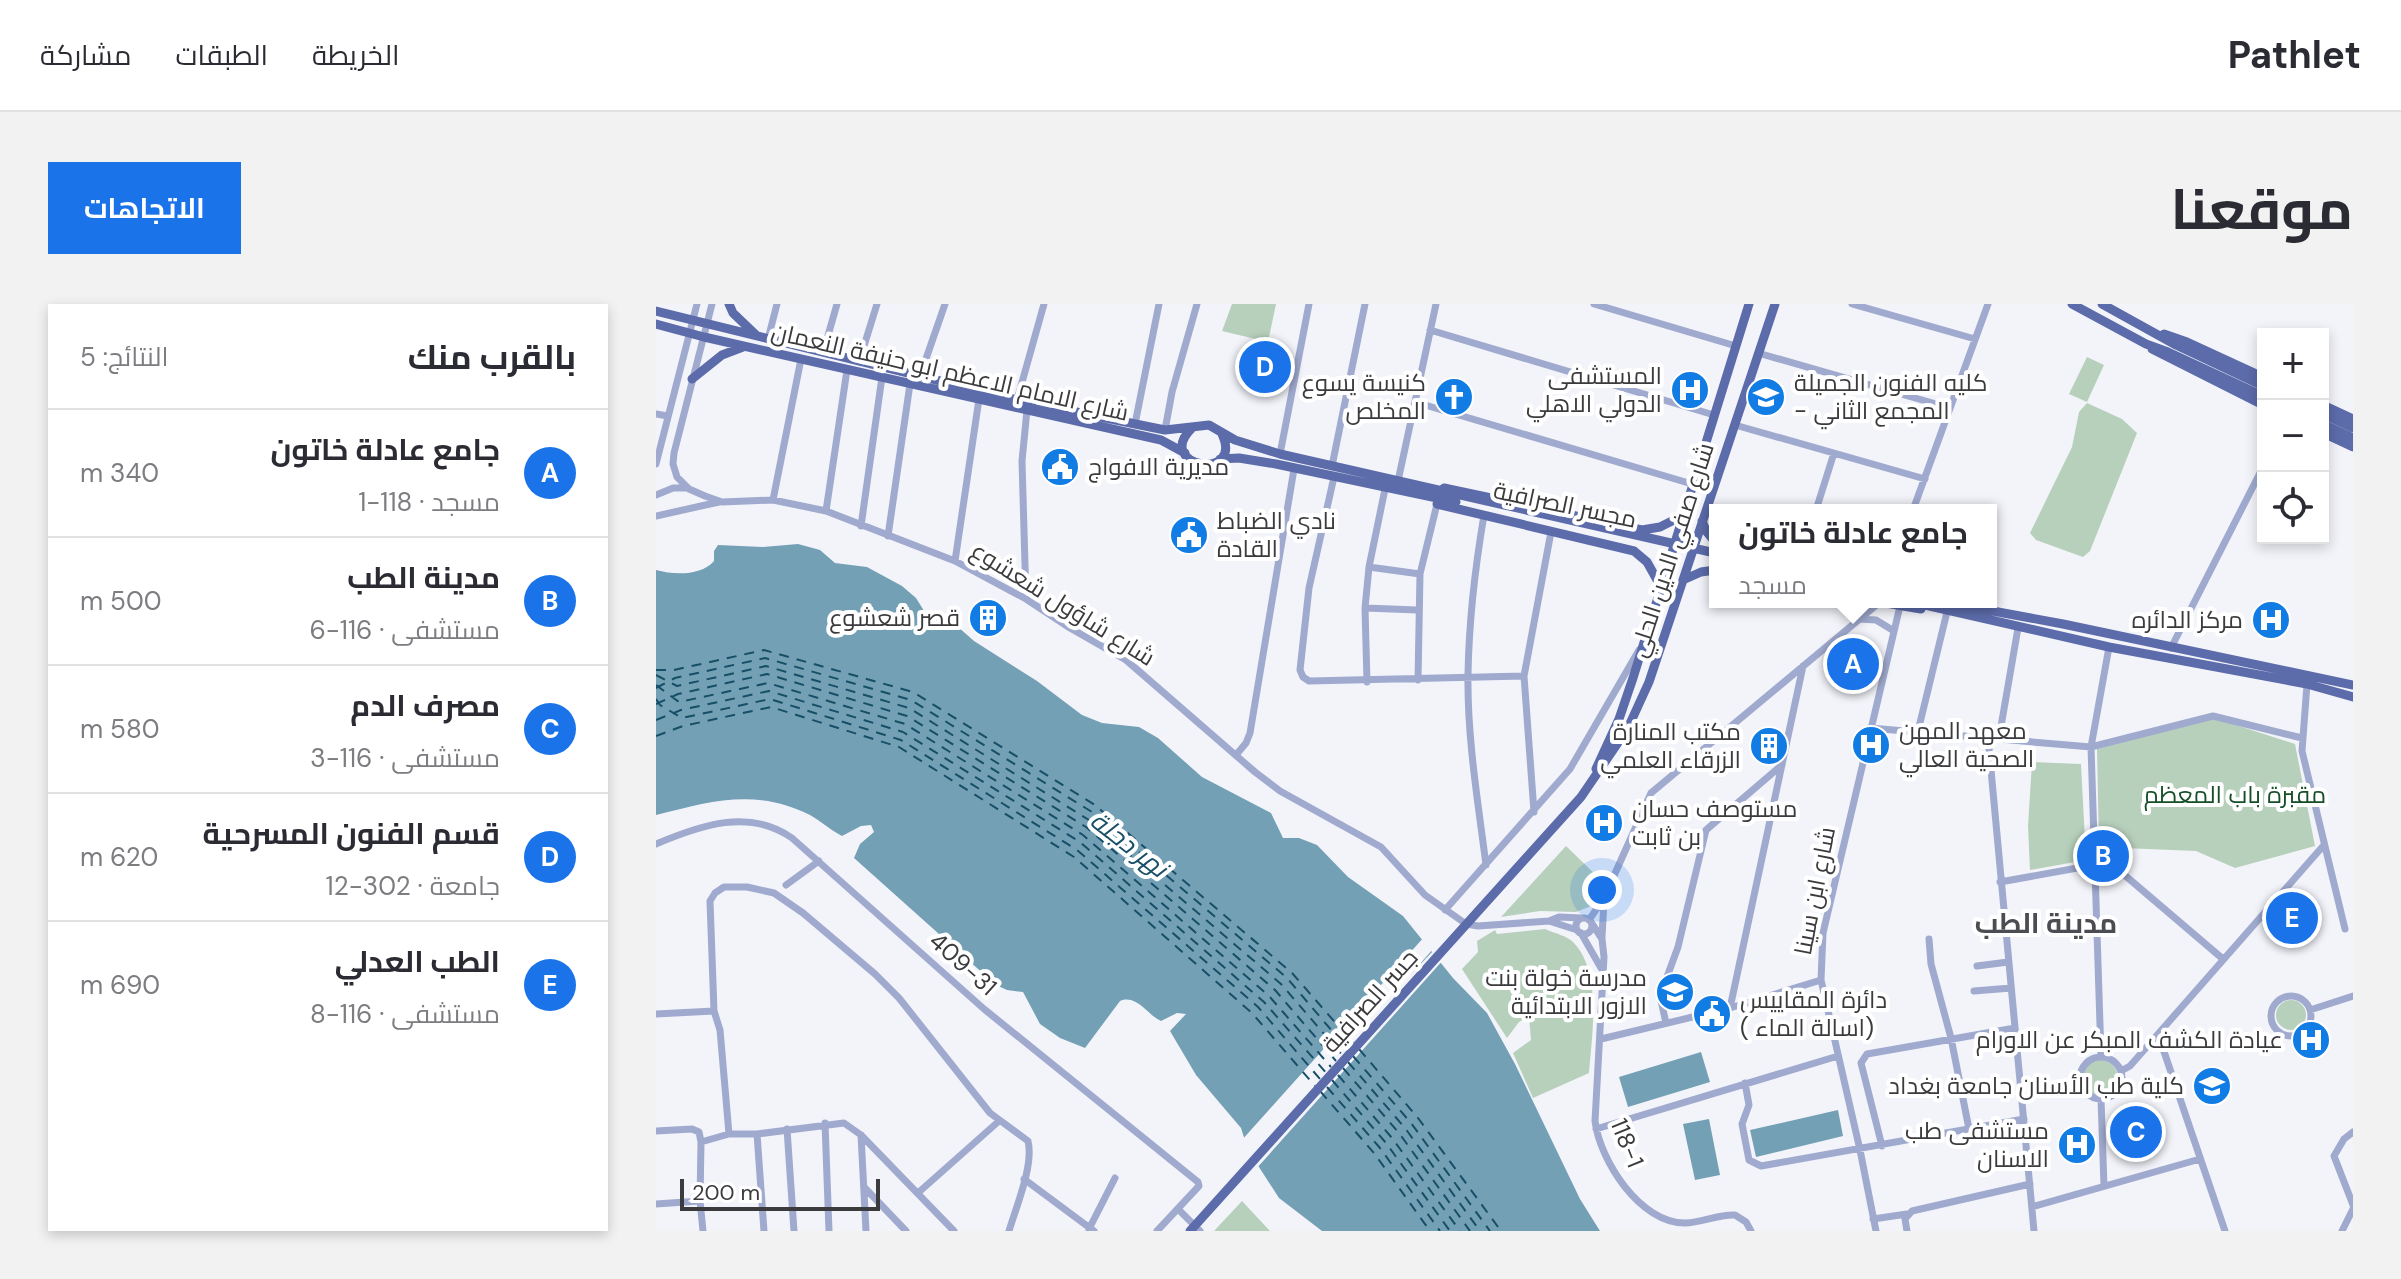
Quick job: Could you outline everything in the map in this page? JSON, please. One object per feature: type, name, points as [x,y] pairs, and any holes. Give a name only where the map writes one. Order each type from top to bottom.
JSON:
[{"type":"main road","points":[[656,309],[671,304]]},
{"type":"main road","points":[[729,304],[733,313],[763,338]]},
{"type":"main road","name":"شارع صفي الدين الحلي","points":[[1581,797],[1601,759],[1633,678],[1750,304]]},
{"type":"main road","name":"شارع صفي الدين الحلي","points":[[1581,797],[1628,728],[1649,682],[1773,304]]},
{"type":"main road","points":[[2072,304],[2146,344],[2167,359],[2257,402]]},
{"type":"main road","points":[[2102,304],[2257,393]]},
{"type":"main road","points":[[656,309],[693,319]]},
{"type":"main road","name":"شارع الامام الاعظم ابو حنيفة النعمان","points":[[693,319],[1017,400],[1165,430],[1195,426]]},
{"type":"main road","points":[[656,324],[689,334]]},
{"type":"main road","points":[[2153,331],[2187,342],[2257,374]]},
{"type":"main road","name":"شارع الامام الاعظم ابو حنيفة النعمان","points":[[689,334],[1161,440],[1185,453]]},
{"type":"main road","points":[[2146,344],[2181,352],[2257,384]]},
{"type":"main road","points":[[692,379],[722,355],[746,346]]},
{"type":"main road","points":[[2329,408],[2353,419]]},
{"type":"main road","points":[[2329,417],[2353,428]]},
{"type":"main road","points":[[1221,432],[1225,446],[1220,459],[1202,466],[1190,460],[1185,453],[1186,435],[1195,426],[1209,425],[1243,443],[1385,489],[1402,485],[1437,504],[1639,554],[1649,552],[1654,544],[1654,537],[1648,530]]},
{"type":"main road","points":[[2329,427],[2353,438]]},
{"type":"main road","points":[[2329,436],[2353,447]]},
{"type":"main road","points":[[1220,459],[1239,458],[1294,469],[1487,495],[1648,530],[1666,525],[1683,515]]},
{"type":"main road","name":"مجسر الصرافية","points":[[1402,485],[1454,499],[1709,549]]},
{"type":"main road","points":[[1702,521],[1709,537]]},
{"type":"main road","points":[[1639,554],[1661,587]]},
{"type":"main road","points":[[1683,580],[1709,571]]},
{"type":"main road","points":[[1955,608],[2018,628],[2307,684],[2353,697]]},
{"type":"main road","points":[[1960,608],[2353,685]]},
{"type":"main road","name":"جسر الصرافية","points":[[1190,1231],[1581,797]]},
{"type":"street","points":[[656,464],[697,304]]},
{"type":"street","points":[[682,509],[692,500],[692,494],[677,477],[673,464],[712,304]]},
{"type":"street","points":[[763,338],[777,304]]},
{"type":"street","points":[[823,353],[837,304]]},
{"type":"street","points":[[859,362],[877,304]]},
{"type":"street","points":[[920,376],[945,304]]},
{"type":"street","points":[[1017,400],[1044,304]]},
{"type":"street","points":[[1135,424],[1159,304]]},
{"type":"street","points":[[1165,430],[1172,392],[1197,304]]},
{"type":"street","points":[[1280,454],[1309,304]]},
{"type":"street","points":[[1365,304],[1309,588],[1300,670],[1309,681],[1524,676]]},
{"type":"street","points":[[1402,485],[1415,402],[1436,304]]},
{"type":"street","points":[[1594,304],[1736,346]]},
{"type":"street","points":[[1852,304],[1975,339]]},
{"type":"street","points":[[1915,504],[1988,304]]},
{"type":"street","points":[[1430,330],[1714,415]]},
{"type":"street","points":[[1758,353],[1950,408]]},
{"type":"street","points":[[773,500],[801,359]]},
{"type":"street","points":[[826,511],[847,370]]},
{"type":"street","points":[[861,526],[882,377]]},
{"type":"street","points":[[888,536],[910,384]]},
{"type":"street","points":[[955,561],[979,399]]},
{"type":"street","points":[[1415,402],[1692,484]]},
{"type":"street","points":[[1026,599],[1022,461],[1027,410]]},
{"type":"street","points":[[656,414],[668,416]]},
{"type":"street","points":[[1735,425],[1925,479]]},
{"type":"street","points":[[1818,504],[1834,453]]},
{"type":"street","points":[[1236,755],[1250,733],[1294,469]]},
{"type":"street","points":[[2166,658],[2260,472]]},
{"type":"street","points":[[656,495],[673,488],[689,489]]},
{"type":"street","name":"شارع شاؤول شعشوع","points":[[689,489],[722,502],[773,500],[826,511],[955,561],[1026,599],[1126,660],[1280,791],[1381,847],[1425,895],[1466,924],[1549,921],[1559,917],[1587,920]]},
{"type":"street","points":[[1367,682],[1365,608],[1369,567],[1385,489]]},
{"type":"street","points":[[656,516],[722,502]]},
{"type":"street","points":[[1418,680],[1420,574],[1437,504]]},
{"type":"street","points":[[1484,515],[1472,586],[1468,677],[1486,865]]},
{"type":"street","points":[[1534,812],[1524,676],[1551,532]]},
{"type":"street","points":[[1369,567],[1420,574]]},
{"type":"street","points":[[1365,608],[1417,610]]},
{"type":"street","points":[[1857,620],[1858,608]]},
{"type":"street","points":[[1602,970],[1576,924],[1587,920],[1604,898],[1651,793],[1872,608]]},
{"type":"street","name":"شارع ابن سينا","points":[[1876,1231],[1821,980],[1823,933],[1900,608]]},
{"type":"street","points":[[1918,731],[1949,608]]},
{"type":"street","points":[[1857,620],[1876,620],[1894,631]]},
{"type":"street","points":[[1999,738],[2018,628]]},
{"type":"street","points":[[1445,910],[1534,812],[1578,757],[1644,641]]},
{"type":"street","points":[[2101,1056],[2091,747],[2109,647]]},
{"type":"street","points":[[1730,1008],[1804,664]]},
{"type":"street","points":[[2307,684],[2302,738],[2345,929]]},
{"type":"street","points":[[1870,728],[2091,747],[2213,716],[2302,738]]},
{"type":"street","points":[[1988,738],[2034,1231]]},
{"type":"street","points":[[1666,1023],[1660,996],[1678,947],[1706,830],[1782,765]]},
{"type":"street","name":"409-31","points":[[656,844],[717,823],[744,820],[777,828],[819,861],[984,1009],[1195,1179],[1199,1186],[1178,1209]]},
{"type":"street","points":[[2121,1071],[2130,1066],[2324,845]]},
{"type":"street","points":[[2094,849],[2223,959]]},
{"type":"street","points":[[786,885],[819,861]]},
{"type":"street","points":[[2000,882],[2094,865]]},
{"type":"street","points":[[729,1134],[720,1030],[714,1011],[710,901],[724,887],[758,888],[774,893],[803,913],[875,974],[899,998],[964,1083],[999,1121],[1028,1141],[1030,1149],[1024,1179],[1009,1231]]},
{"type":"street","name":"118-1","points":[[1604,898],[1596,1129],[1620,1180],[1641,1205],[1656,1214],[1685,1223],[1735,1215],[1746,1222],[1751,1231]]},
{"type":"street","points":[[1549,921],[1579,931],[1591,930],[1587,920]]},
{"type":"street","points":[[1587,920],[1602,939]]},
{"type":"street","points":[[1929,939],[1931,964],[1951,1038],[1969,1129]]},
{"type":"street","points":[[1977,966],[2008,962]]},
{"type":"street","points":[[1601,1039],[1730,1008],[1821,980]]},
{"type":"street","points":[[1974,991],[2011,988]]},
{"type":"street","points":[[2310,1010],[2353,996]]},
{"type":"street","points":[[2282,997],[2299,997],[2310,1010],[2310,1023],[2298,1035],[2284,1035],[2272,1024],[2271,1009],[2282,997]]},
{"type":"street","points":[[656,1014],[714,1011]]},
{"type":"street","points":[[1882,1146],[1861,1063],[1867,1054],[2015,1028]]},
{"type":"street","points":[[2158,1034],[2225,1231]]},
{"type":"street","points":[[1596,1129],[1838,1056]]},
{"type":"street","points":[[2101,1056],[2113,1060],[2121,1071],[2120,1087],[2108,1098],[2087,1094],[2080,1081],[2087,1061],[2101,1056]]},
{"type":"street","points":[[1745,1083],[1749,1105],[1742,1124],[1747,1154],[1755,1165],[1860,1150],[2024,1119]]},
{"type":"street","points":[[2101,1099],[2104,1186]]},
{"type":"street","points":[[919,1192],[999,1121]]},
{"type":"street","points":[[825,1123],[829,1231]]},
{"type":"street","points":[[701,1142],[729,1134],[757,1134],[844,1123],[861,1135],[954,1231]]},
{"type":"street","points":[[656,1131],[692,1129],[699,1132],[703,1231]]},
{"type":"street","points":[[787,1129],[794,1231]]},
{"type":"street","points":[[2342,1231],[2353,1207],[2334,1156],[2344,1139],[2353,1132]]},
{"type":"street","points":[[757,1134],[764,1231]]},
{"type":"street","points":[[861,1135],[866,1231]]},
{"type":"street","points":[[2032,1207],[2200,1159]]},
{"type":"street","points":[[1024,1179],[1090,1230],[1115,1178]]},
{"type":"street","points":[[1873,1219],[1907,1214],[2030,1184]]},
{"type":"street","points":[[864,1187],[906,1231]]},
{"type":"street","points":[[656,1204],[700,1201]]},
{"type":"street","points":[[1157,1231],[1178,1209],[1200,1231]]},
{"type":"street","points":[[1907,1214],[1907,1231]]},
{"type":"green space","points":[[1232,304],[1276,304],[1268,342],[1222,331]]},
{"type":"green space","points":[[2087,357],[2104,365],[2087,402],[2069,394]]},
{"type":"green space","points":[[2087,403],[2122,419],[2137,433],[2090,551],[2083,557],[2036,540],[2030,533],[2072,447],[2079,412]]},
{"type":"green space","name":"مقبرة باب المعظم","points":[[2214,718],[2295,744],[2315,846],[2235,868],[2196,851],[2099,847],[2097,749]]},
{"type":"green space","points":[[2032,762],[2081,764],[2086,860],[2030,870],[2028,826]]},
{"type":"green space","points":[[1566,846],[1601,880],[1597,897],[1589,907],[1576,912],[1540,911],[1501,917]]},
{"type":"green space","points":[[1545,929],[1571,941],[1583,956],[1592,987],[1592,1041],[1589,1073],[1533,1098],[1513,1053],[1531,1040],[1529,1016],[1519,1022],[1507,1038],[1462,969],[1478,952],[1477,941],[1495,930],[1497,934]]},
{"type":"green space","points":[[2291,1000],[2302,1004],[2306,1015],[2302,1026],[2291,1030],[2280,1026],[2276,1015],[2280,1004]]},
{"type":"green space","points":[[2100,1060],[2113,1065],[2118,1078],[2113,1091],[2100,1096],[2087,1091],[2082,1078],[2087,1065]]},
{"type":"green space","points":[[1242,1201],[1270,1231],[1214,1231]]},
{"type":"water","name":"نهر دجلة","points":[[798,544],[820,550],[835,563],[867,567],[902,586],[916,598],[926,614],[957,626],[1082,715],[1102,723],[1139,727],[1158,738],[1202,777],[1271,813],[1283,838],[1299,838],[1317,845],[1348,877],[1403,916],[1453,978],[1487,1013],[1580,1199],[1600,1231],[1322,1231],[1279,1198],[1248,1150],[1241,1128],[1196,1075],[1170,1031],[1186,1014],[1177,1013],[1161,1021],[1136,1002],[1120,1001],[1085,1048],[1060,1038],[1040,1024],[1023,992],[996,985],[854,858],[860,844],[874,832],[871,825],[861,826],[842,836],[810,815],[752,799],[696,805],[656,815],[656,570],[695,572],[714,561],[714,551],[718,545],[763,547]]},
{"type":"water","points":[[1701,1052],[1710,1082],[1628,1107],[1619,1077]]},
{"type":"water","points":[[1838,1110],[1843,1136],[1756,1157],[1750,1130]]},
{"type":"water","points":[[1709,1119],[1720,1175],[1695,1180],[1683,1124]]},
{"type":"pier","points":[[1425,936],[1434,948],[1409,976],[1435,949],[1444,959],[1256,1169],[1241,1141]]},
{"type":"ferry route","points":[[656,670],[674,670],[764,650],[913,692],[1095,805],[1292,973],[1354,1044]]},
{"type":"ferry route","points":[[656,688],[675,678],[765,658],[911,700],[1092,812],[1287,978],[1349,1051]]},
{"type":"ferry route","points":[[656,675],[677,686],[766,666],[909,708],[1089,820],[1281,984],[1344,1057]]},
{"type":"ferry route","points":[[656,704],[678,694],[767,674],[907,716],[1086,827],[1275,990],[1336,1061]]},
{"type":"ferry route","points":[[656,685],[679,702],[768,683],[905,724],[1083,835],[1269,996],[1331,1067]]},
{"type":"ferry route","points":[[656,720],[681,710],[769,691],[903,732],[1080,842],[1264,1002],[1328,1075]]},
{"type":"ferry route","points":[[656,699],[660,705],[682,718],[770,699],[901,740],[1077,850],[1258,1007],[1320,1079]]},
{"type":"ferry route","points":[[656,736],[683,726],[771,707],[899,747],[1074,857],[1252,1013],[1315,1086]]},
{"type":"ferry route","points":[[1359,1049],[1418,1118],[1501,1231]]},
{"type":"ferry route","points":[[1353,1056],[1411,1123],[1490,1231]]},
{"type":"ferry route","points":[[1348,1062],[1405,1128],[1480,1231]]},
{"type":"ferry route","points":[[1343,1068],[1399,1133],[1470,1231]]},
{"type":"ferry route","points":[[1338,1075],[1392,1138],[1460,1231]]},
{"type":"ferry route","points":[[1332,1080],[1386,1143],[1450,1231]]},
{"type":"ferry route","points":[[1327,1087],[1380,1148],[1440,1231]]},
{"type":"ferry route","points":[[1320,1091],[1374,1153],[1430,1231]]},
{"type":"place","name":"قسم الفنون المسرحية","points":[[1265,367]]},
{"type":"place","name":"المستشفى الدولي الاهلي","points":[[1690,390]]},
{"type":"place","name":"كنيسة يسوع المخلص","points":[[1454,397]]},
{"type":"place","name":"كليه الفنون الجميلة - المجمع الثاني","points":[[1766,397]]},
{"type":"place","name":"مديرية الافواج","points":[[1060,467]]},
{"type":"place","name":"نادي الضباط القادة","points":[[1189,535]]},
{"type":"place","name":"قصر شعشوع","points":[[988,618]]},
{"type":"place","name":"مركز الدائره","points":[[2271,620]]},
{"type":"place","name":"جامع عادلة خاتون","points":[[1853,664]]},
{"type":"place","name":"معهد المهن الصحية العالي","points":[[1871,745]]},
{"type":"place","name":"مكتب المنارة الزرقاء العلمي","points":[[1769,746]]},
{"type":"place","name":"مستوصف حسان بن ثابت","points":[[1604,823]]},
{"type":"place","name":"مدينة الطب","points":[[2103,856]]},
{"type":"place","name":"الطب العدلي","points":[[2292,918]]},
{"type":"place","name":"مدرسة خولة بنت الازور الابتدائية","points":[[1675,992]]},
{"type":"place","name":"دائرة المقاييس ( اسالة الماء)","points":[[1712,1014]]},
{"type":"place","name":"عيادة الكشف المبكر عن الاورام","points":[[2311,1040]]},
{"type":"place","name":"كلية طب الأسنان جامعة بغداد","points":[[2212,1086]]},
{"type":"place","name":"مصرف الدم","points":[[2136,1132]]},
{"type":"place","name":"مستشفى طب الاسنان","points":[[2077,1145]]},
{"type":"district","name":"مدينة الطب","points":[[2046,923]]}]
